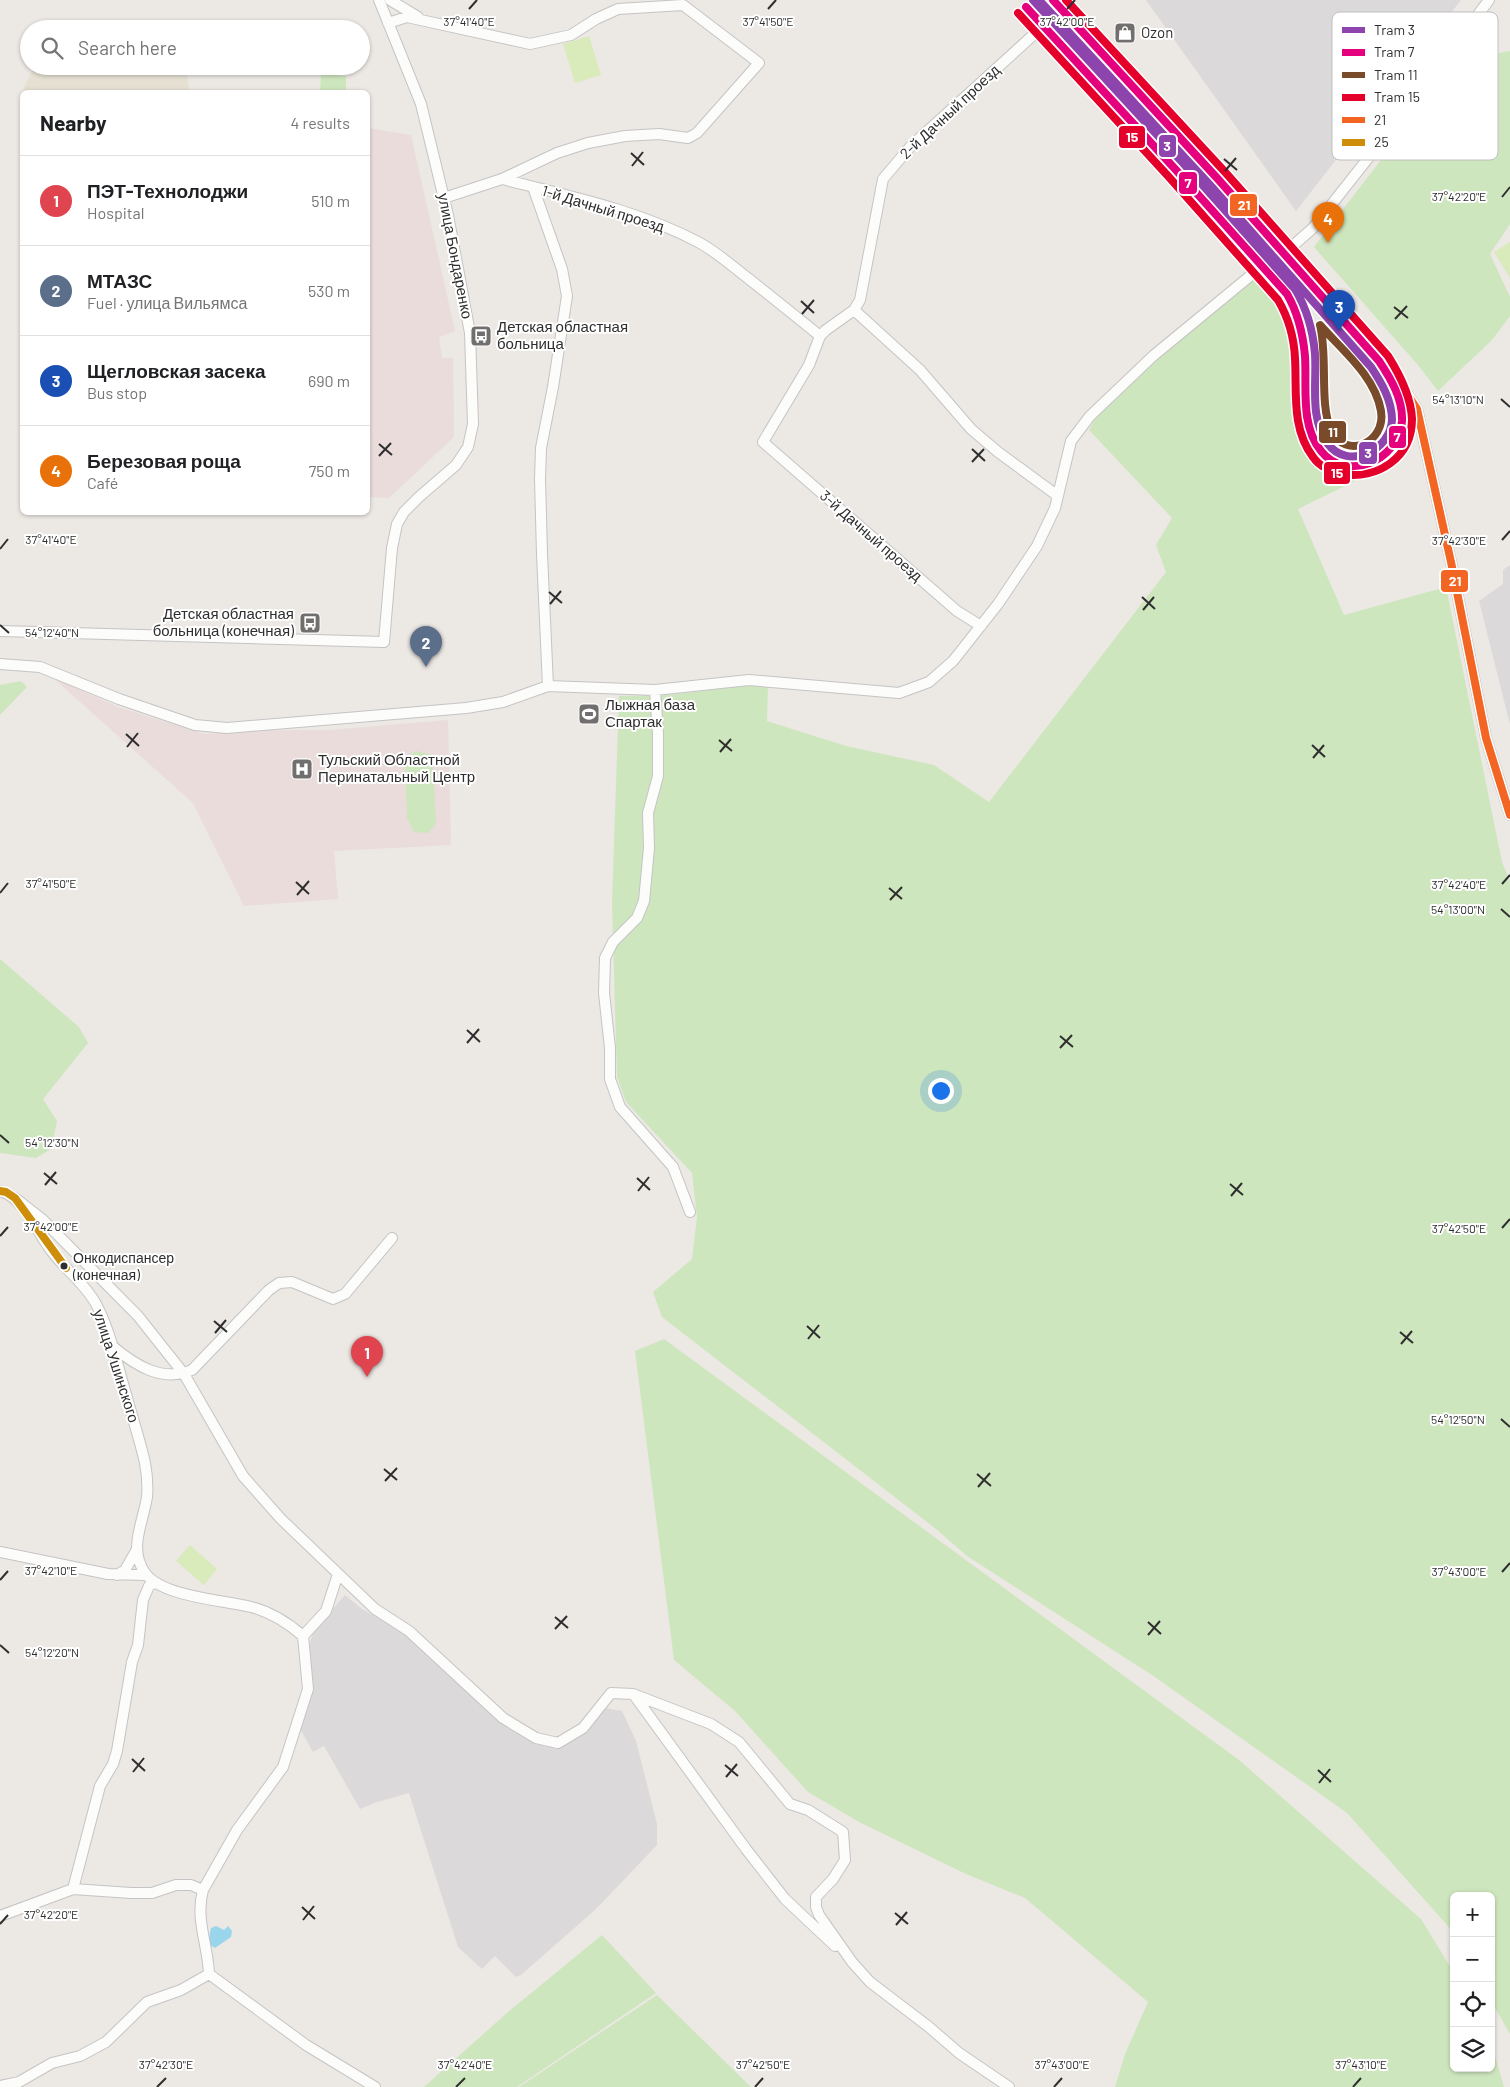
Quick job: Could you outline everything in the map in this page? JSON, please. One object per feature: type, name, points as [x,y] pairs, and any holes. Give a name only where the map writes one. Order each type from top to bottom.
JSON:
[{"type":"street","name":"улица Бондаренко","points":[[0,632],[384,642],[392,548],[397,524],[404,512],[419,496],[456,465],[468,447],[473,424],[470,333],[444,198],[421,104],[378,0]]},
{"type":"street","points":[[390,0],[426,21]]},
{"type":"street","points":[[1056,0],[1371,345],[1396,377],[1416,408],[1451,562],[1486,738],[1510,815]]},
{"type":"street","points":[[1480,12],[1489,0]]},
{"type":"street","points":[[388,23],[407,17],[530,44],[571,35],[596,19],[618,9],[683,5],[758,64],[697,133],[688,138],[659,134],[624,136],[588,143],[557,153],[502,180],[444,198]]},
{"type":"street","name":"2-й Дачный проезд","points":[[854,310],[860,300],[883,179],[910,147],[1063,8]]},
{"type":"street","points":[[0,664],[40,667],[118,699],[195,725],[227,728],[466,708],[503,702],[548,686],[655,690],[749,680],[899,692],[929,682],[953,661],[981,626],[1037,546],[1055,508],[1071,441],[1090,416],[1153,356],[1261,267],[1287,251],[1313,228],[1367,160]]},
{"type":"street","name":"1-й Дачный проезд","points":[[502,180],[632,214],[702,244],[720,256],[820,336]]},
{"type":"street","points":[[533,187],[562,269],[568,296],[554,387],[541,448],[541,544],[548,686]]},
{"type":"street","points":[[820,336],[854,310],[920,370],[971,429],[998,452],[1058,496]]},
{"type":"street","name":"3-й Дачный проезд","points":[[820,336],[809,365],[763,442],[957,611],[981,626]]},
{"type":"street","points":[[655,690],[658,776],[648,813],[649,848],[644,901],[637,918],[613,942],[605,958],[604,993],[610,1048],[610,1079],[620,1107],[673,1167],[690,1212]]},
{"type":"street","points":[[0,1191],[16,1198],[43,1220],[138,1316],[184,1374],[243,1476],[280,1519],[375,1609],[409,1631],[503,1718],[536,1738],[558,1743],[583,1728],[611,1693],[633,1694],[712,1724],[739,1742],[790,1804],[808,1810],[843,1832],[845,1860],[833,1879],[816,1897],[816,1906],[819,1916],[852,1962]]},
{"type":"street","name":"улица Ушинского","points":[[16,1198],[52,1251],[90,1294],[97,1305],[112,1346],[145,1463],[148,1483],[136,1542],[136,1551]]},
{"type":"street","points":[[112,1346],[132,1362],[158,1374],[184,1374],[192,1370],[269,1290],[279,1283],[292,1282],[333,1299],[345,1294],[392,1238]]},
{"type":"street","points":[[117,1574],[125,1570],[136,1551]]},
{"type":"street","points":[[136,1551],[138,1561],[146,1575],[155,1582],[174,1591],[252,1607],[285,1621],[303,1636],[308,1689],[284,1767],[237,1830],[205,1887],[200,1900],[201,1928],[209,1974],[306,2045],[375,2087]]},
{"type":"street","points":[[0,1552],[117,1574],[146,1575]]},
{"type":"street","points":[[303,1636],[326,1611],[338,1574]]},
{"type":"street","points":[[73,1889],[100,1786],[113,1764],[117,1751],[132,1662],[138,1646],[143,1600],[149,1586],[155,1582]]},
{"type":"street","points":[[633,1694],[746,1849],[785,1899],[852,1962],[870,1982],[929,2027],[959,2053],[1008,2087]]},
{"type":"street","points":[[0,1916],[73,1889],[152,1893],[176,1885],[205,1887]]},
{"type":"street","points":[[0,2086],[20,2082],[52,2062],[80,2056],[106,2042],[147,2002],[181,1990],[209,1974]]},
{"type":"shaded area","points":[[1146,0],[1461,0],[1452,12],[1332,12],[1332,160],[1336,160],[1296,211]]},
{"type":"shaded area","points":[[30,75],[187,75],[189,89],[24,90]]},
{"type":"shaded area","points":[[370,128],[411,135],[455,331],[439,337],[442,358],[453,358],[454,437],[389,498],[370,497]]},
{"type":"shaded area","points":[[1510,565],[1510,725],[1479,601],[1503,584],[1503,570]]},
{"type":"shaded area","name":"Тульский Областной Перинатальный Центр","points":[[51,676],[118,707],[204,734],[268,730],[330,730],[448,720],[451,845],[334,851],[338,899],[244,906],[193,803]]},
{"type":"shaded area","points":[[345,1595],[362,1609],[405,1633],[500,1722],[534,1741],[559,1746],[604,1708],[622,1711],[636,1741],[657,1824],[657,1845],[596,1909],[521,1975],[516,1977],[495,1956],[482,1969],[458,1947],[409,1793],[360,1809],[324,1746],[313,1752],[298,1725],[311,1685],[308,1651],[313,1632]]},
{"type":"green space","points":[[589,36],[601,75],[575,83],[563,44]]},
{"type":"green space","points":[[1510,51],[1510,224],[1490,254],[1510,297],[1510,316],[1492,340],[1438,391],[1418,365],[1314,247],[1381,160],[1498,160],[1499,53]]},
{"type":"green space","points":[[321,75],[346,76],[346,90],[320,90]]},
{"type":"green space","points":[[1510,242],[1510,278],[1494,252]]},
{"type":"green space","points":[[1266,267],[1295,298],[1308,332],[1314,436],[1325,449],[1335,456],[1363,463],[1369,474],[1298,509],[1344,615],[1446,587],[1502,862],[1510,882],[1510,2034],[1495,2008],[1495,1892],[1450,1892],[1450,1930],[1347,1813],[1155,1677],[967,1556],[936,1529],[662,1317],[653,1292],[692,1259],[697,1217],[692,1173],[626,1102],[617,1077],[612,904],[619,696],[669,695],[749,685],[768,686],[767,721],[846,746],[934,765],[989,802],[1166,572],[1156,545],[1172,518],[1089,430],[1095,419],[1157,360]]},
{"type":"green space","points":[[21,681],[27,687],[0,715],[0,685]]},
{"type":"green space","points":[[416,751],[429,754],[433,764],[436,824],[428,833],[414,832],[407,818],[405,764],[408,756]]},
{"type":"green space","points":[[0,959],[79,1027],[88,1043],[43,1099],[57,1121],[51,1149],[36,1158],[0,1153]]},
{"type":"green space","points":[[664,1339],[1239,1760],[1421,1919],[1450,1966],[1450,2072],[1495,2072],[1495,2057],[1504,2087],[1115,2087],[1125,2054],[1148,2002],[1025,1898],[966,1874],[861,1823],[808,1792],[735,1711],[674,1660],[635,1351]]},
{"type":"green space","points":[[190,1545],[217,1569],[204,1585],[176,1561]]},
{"type":"green space","points":[[602,1935],[656,1993],[517,2087],[424,2087],[508,2012]]},
{"type":"green space","points":[[657,1995],[751,2087],[519,2087]]},
{"type":"water","points":[[216,1926],[224,1930],[228,1926],[232,1931],[231,1937],[215,1948],[210,1945],[209,1938],[211,1928]]},
{"type":"tram line","name":"3","points":[[1033,0],[1183,163],[1295,289],[1303,304],[1313,337],[1316,412],[1322,434],[1328,444],[1336,452],[1346,456],[1357,456],[1377,448],[1390,431],[1392,413],[1385,392],[1371,367],[1210,185],[1039,0]]},
{"type":"tram line","name":"7","points":[[1026,7],[1287,294],[1297,316],[1303,340],[1307,418],[1314,441],[1321,451],[1332,461],[1344,465],[1357,466],[1370,463],[1382,457],[1392,447],[1399,435],[1402,413],[1395,390],[1379,361],[1217,178],[1053,0]]},
{"type":"tram line","name":"15","points":[[1018,13],[1168,176],[1278,300],[1288,321],[1293,343],[1298,422],[1306,446],[1316,460],[1322,466],[1342,474],[1355,475],[1380,470],[1399,455],[1406,445],[1412,419],[1410,402],[1404,386],[1388,356],[1225,172],[1066,0]]},
{"type":"tram line","points":[[1313,301],[1321,323],[1389,400]]},
{"type":"tram line","name":"11","points":[[1320,325],[1365,375],[1378,398],[1381,422],[1377,432],[1364,444],[1346,445],[1331,430],[1325,407],[1320,325]]},
{"type":"transit line","name":"21","points":[[1056,0],[1371,345],[1396,377],[1417,409],[1451,562],[1486,738],[1510,815]]},
{"type":"transit line","name":"25","points":[[0,1191],[6,1192],[15,1198],[66,1268]]},
{"type":"place","name":"Ozon","points":[[1125,33]]},
{"type":"place","name":"Березовая роща","points":[[1328,243]]},
{"type":"place","name":"Щегловская засека","points":[[1339,331]]},
{"type":"place","name":"Детская областная больница","points":[[481,336]]},
{"type":"place","name":"Детская областная больница (конечная)","points":[[310,623]]},
{"type":"place","name":"МТАЗС","points":[[426,667]]},
{"type":"place","name":"Лыжная база Спартак","points":[[589,714]]},
{"type":"place","name":"Тульский Областной Перинатальный Центр","points":[[302,769]]},
{"type":"place","name":"Онкодиспансер (конечная)","points":[[64,1266]]},
{"type":"place","name":"ПЭТ-Технолоджи","points":[[367,1377]]}]
